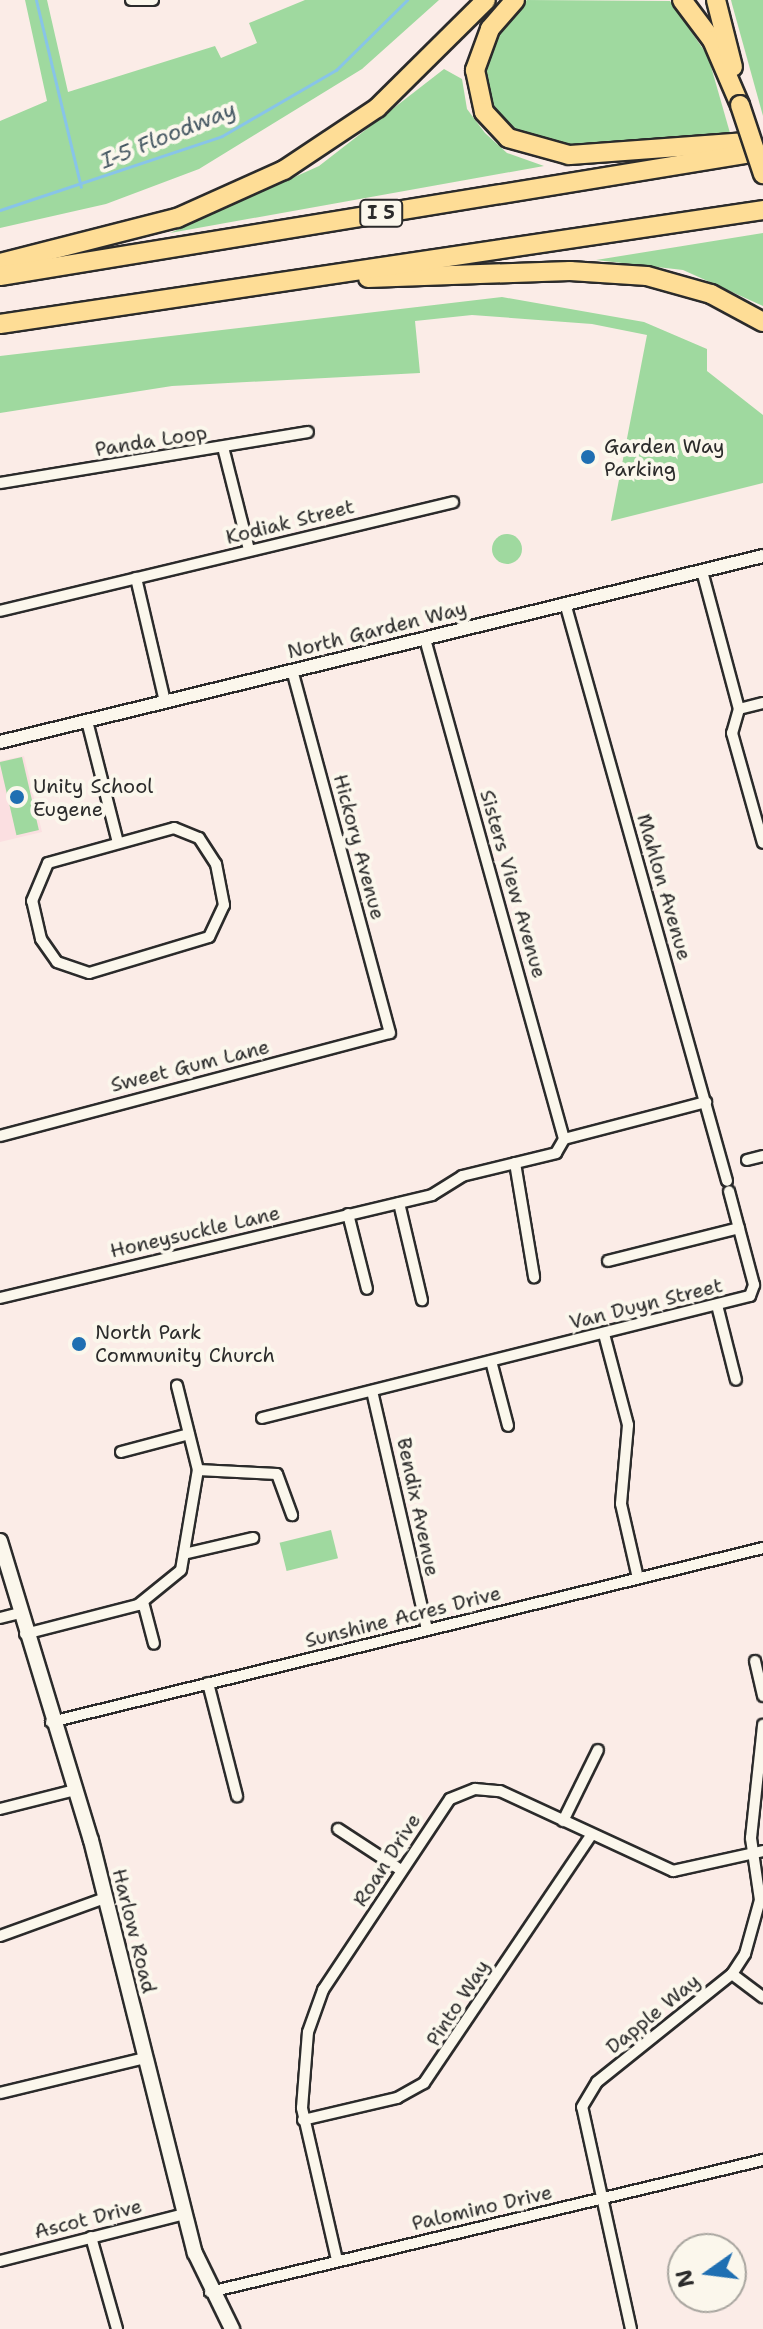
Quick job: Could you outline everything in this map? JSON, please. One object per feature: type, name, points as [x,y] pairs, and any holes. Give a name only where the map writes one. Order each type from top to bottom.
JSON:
[{"type":"highway","points":[[0,263],[177,218],[284,170],[377,108],[486,0]]},
{"type":"highway","points":[[515,0],[490,29],[475,70],[484,112],[508,138],[569,155],[763,141]]},
{"type":"highway","points":[[682,0],[712,40],[740,105],[763,174]]},
{"type":"highway","points":[[716,0],[740,105]]},
{"type":"highway","name":"I 5","points":[[0,276],[763,151]]},
{"type":"highway","points":[[0,324],[269,281],[763,210]]},
{"type":"highway","points":[[269,281],[613,272],[680,283],[763,322]]},
{"type":"main road","name":"Harlow Road","points":[[0,1541],[105,1898],[184,2214],[210,2292],[232,2329]]},
{"type":"street","points":[[131,0],[153,0]]},
{"type":"street","name":"Panda Loop","points":[[0,483],[308,432]]},
{"type":"street","points":[[223,447],[249,550]]},
{"type":"street","name":"Kodiak Street","points":[[0,611],[453,502]]},
{"type":"street","name":"North Garden Way","points":[[0,742],[763,556]]},
{"type":"street","points":[[702,571],[739,709],[731,728],[763,843]]},
{"type":"street","points":[[136,578],[165,702]]},
{"type":"street","name":"Mahlon Avenue","points":[[565,603],[728,1186]]},
{"type":"street","name":"Sisters View Avenue","points":[[425,639],[564,1139]]},
{"type":"street","name":"Hickory Avenue","points":[[292,671],[390,1033]]},
{"type":"street","points":[[739,709],[763,703]]},
{"type":"street","points":[[87,721],[117,839]]},
{"type":"street","points":[[168,828],[194,834],[216,864],[221,920],[193,948],[89,973],[70,970],[41,939],[35,883],[59,855],[117,839],[168,828]]},
{"type":"street","name":"Sweet Gum Lane","points":[[0,1136],[390,1033]]},
{"type":"street","name":"Honeysuckle Lane","points":[[0,1298],[399,1203],[515,1163],[556,1153],[564,1139],[706,1102]]},
{"type":"street","points":[[747,1160],[763,1156]]},
{"type":"street","points":[[515,1163],[534,1277]]},
{"type":"street","name":"Van Duyn Street","points":[[262,1418],[717,1305],[754,1289],[728,1186]]},
{"type":"street","points":[[399,1203],[422,1300]]},
{"type":"street","points":[[348,1214],[367,1289]]},
{"type":"street","points":[[608,1261],[739,1228]]},
{"type":"street","points":[[717,1305],[736,1380]]},
{"type":"street","points":[[604,1334],[628,1425],[621,1504],[638,1578]]},
{"type":"street","points":[[491,1361],[508,1426]]},
{"type":"street","points":[[25,1634],[143,1602],[174,1581],[188,1553],[198,1470],[177,1386]]},
{"type":"street","name":"Bendix Avenue","points":[[372,1391],[427,1630]]},
{"type":"street","points":[[121,1452],[189,1434]]},
{"type":"street","points":[[198,1470],[277,1474],[292,1515]]},
{"type":"street","points":[[188,1553],[253,1538]]},
{"type":"street","name":"Sunshine Acres Drive","points":[[51,1722],[763,1548]]},
{"type":"street","points":[[143,1602],[154,1644]]},
{"type":"street","points":[[0,1618],[20,1613]]},
{"type":"street","points":[[755,1661],[763,1696]]},
{"type":"street","points":[[208,1683],[237,1796]]},
{"type":"street","name":"Dapple Way","points":[[631,2329],[582,2119],[588,2093],[732,1974],[758,1915],[763,1725]]},
{"type":"street","points":[[563,1821],[598,1750]]},
{"type":"street","points":[[0,1809],[75,1790]]},
{"type":"street","name":"Roan Drive","points":[[337,2260],[303,2120],[302,2064],[319,2000],[446,1804],[468,1790],[500,1791],[673,1871],[758,1852]]},
{"type":"street","points":[[338,1829],[401,1870]]},
{"type":"street","name":"Pinto Way","points":[[303,2120],[397,2098],[424,2083],[591,1835]]},
{"type":"street","points":[[0,1936],[105,1898]]},
{"type":"street","points":[[732,1974],[763,1997]]},
{"type":"street","points":[[0,2093],[145,2058]]},
{"type":"street","name":"Palomino Drive","points":[[210,2292],[763,2160]]},
{"type":"street","name":"Ascot Drive","points":[[0,2261],[184,2214]]},
{"type":"street","points":[[91,2237],[117,2329]]},
{"type":"shaded area","name":"Unity School Eugene","points":[[24,756],[42,832],[0,842],[0,761]]},
{"type":"green space","points":[[25,0],[47,0],[68,92],[215,46],[221,58],[257,43],[249,23],[305,0],[439,0],[362,69],[199,169],[106,204],[0,228],[0,121],[47,101]]},
{"type":"green space","points":[[527,0],[670,1],[708,56],[730,133],[565,147],[511,132],[488,105],[484,65],[490,43]]},
{"type":"green space","points":[[731,0],[763,0],[763,116],[732,4]]},
{"type":"green space","points":[[444,69],[462,79],[467,109],[485,133],[507,153],[544,166],[170,233],[319,166]]},
{"type":"green space","points":[[763,233],[763,306],[683,270],[596,260]]},
{"type":"green space","points":[[502,297],[644,322],[707,349],[707,371],[763,415],[763,483],[611,521],[647,335],[592,324],[472,315],[415,321],[420,373],[172,386],[0,413],[0,356]]},
{"type":"green space","points":[[507,534],[518,538],[522,549],[518,560],[507,564],[496,560],[492,549],[496,538]]},
{"type":"green space","name":"Unity School Eugene","points":[[22,757],[39,830],[16,835],[0,762]]},
{"type":"green space","points":[[331,1530],[338,1558],[287,1571],[280,1543]]},
{"type":"waterway","points":[[36,0],[81,187]]},
{"type":"waterway","name":"I-5 Floodway","points":[[0,210],[222,136],[336,70],[407,0]]},
{"type":"place","name":"Garden Way Parking","points":[[588,457]]},
{"type":"place","name":"Unity School Eugene","points":[[17,797]]},
{"type":"place","name":"North Park Community Church","points":[[79,1344]]}]
